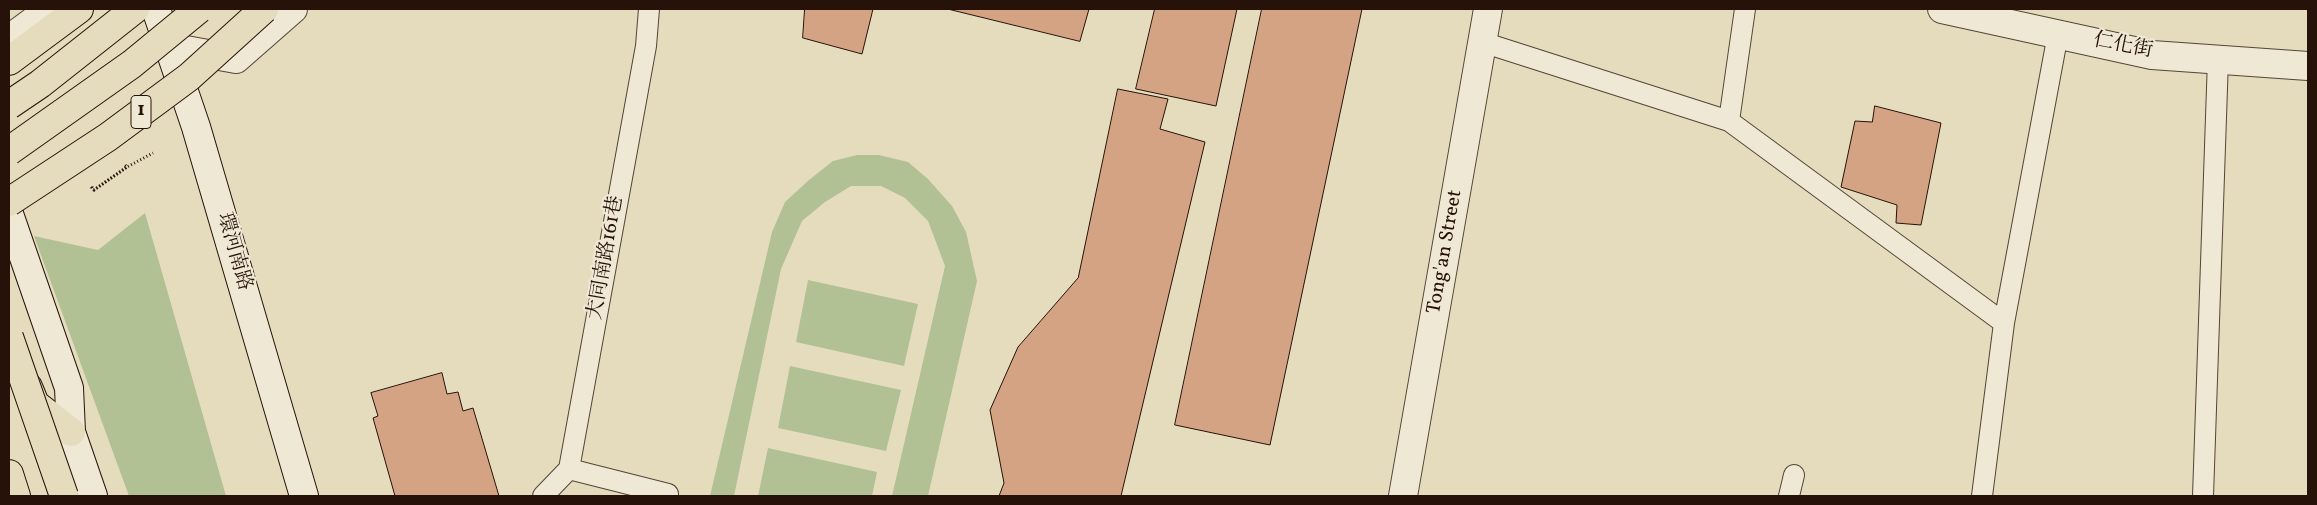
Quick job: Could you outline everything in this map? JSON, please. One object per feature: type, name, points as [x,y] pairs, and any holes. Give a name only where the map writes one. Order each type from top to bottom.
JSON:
[{"type":"main road","points":[[9,61],[79,9]]},
{"type":"main road","points":[[9,106],[135,9]]},
{"type":"main road","name":"1","points":[[9,151],[132,64],[198,9]]},
{"type":"main road","name":"1","points":[[9,202],[108,137],[189,77],[264,9]]},
{"type":"main road","points":[[9,338],[35,404],[71,432]]},
{"type":"main road","points":[[9,338],[64,496]]},
{"type":"main road","points":[[9,474],[16,496]]},
{"type":"street","points":[[9,39],[50,9]]},
{"type":"street","points":[[9,106],[26,82],[121,9]]},
{"type":"street","name":"環河南路","points":[[156,9],[196,126],[304,496]]},
{"type":"street","points":[[9,140],[63,128],[169,47],[213,9]]},
{"type":"street","points":[[169,47],[236,59],[293,9]]},
{"type":"street","name":"Tong'an Street","points":[[1403,496],[1488,9]]},
{"type":"street","name":"仁化街","points":[[1942,9],[2152,54],[2308,66]]},
{"type":"street","points":[[9,214],[69,388],[71,432],[93,496]]},
{"type":"street","points":[[9,487],[12,496]]},
{"type":"lane","name":"大同南路161巷","points":[[569,469],[646,46],[649,9]]},
{"type":"lane","points":[[1729,121],[1745,9]]},
{"type":"lane","points":[[1982,496],[2004,323],[2058,34]]},
{"type":"lane","points":[[1482,42],[1729,121],[2004,323]]},
{"type":"lane","points":[[2203,496],[2218,59]]},
{"type":"lane","points":[[543,496],[569,469],[668,494]]},
{"type":"lane","points":[[1790,496],[1794,475]]},
{"type":"path","points":[[127,167],[153,153]]},
{"type":"green space","points":[[857,155],[879,155],[908,162],[928,179],[952,206],[966,232],[977,281],[928,496],[892,496],[945,266],[928,221],[905,198],[881,186],[851,186],[825,202],[802,221],[781,269],[734,496],[710,496],[772,232],[785,202],[809,180],[833,161]]},
{"type":"green space","points":[[145,213],[226,496],[129,496],[34,236],[98,250]]},
{"type":"green space","points":[[808,280],[918,304],[904,366],[796,342]]},
{"type":"green space","points":[[790,366],[901,390],[886,451],[778,428]]},
{"type":"green space","points":[[768,448],[877,472],[872,496],[758,496]]},
{"type":"building","points":[[805,9],[873,9],[862,54],[803,38]]},
{"type":"building","points":[[948,9],[1089,9],[1080,41]]},
{"type":"building","points":[[1155,9],[1237,9],[1216,106],[1136,89]]},
{"type":"building","points":[[1262,9],[1362,9],[1270,445],[1175,425]]},
{"type":"building","points":[[1118,89],[1168,99],[1160,129],[1205,142],[1121,496],[999,496],[1004,483],[990,410],[1018,347],[1078,278]]},
{"type":"building","points":[[1875,106],[1941,123],[1921,225],[1896,223],[1897,205],[1841,187],[1855,121],[1872,122]]},
{"type":"building","points":[[442,373],[447,394],[458,392],[463,411],[473,408],[499,496],[395,496],[373,418],[378,416],[371,393]]}]
